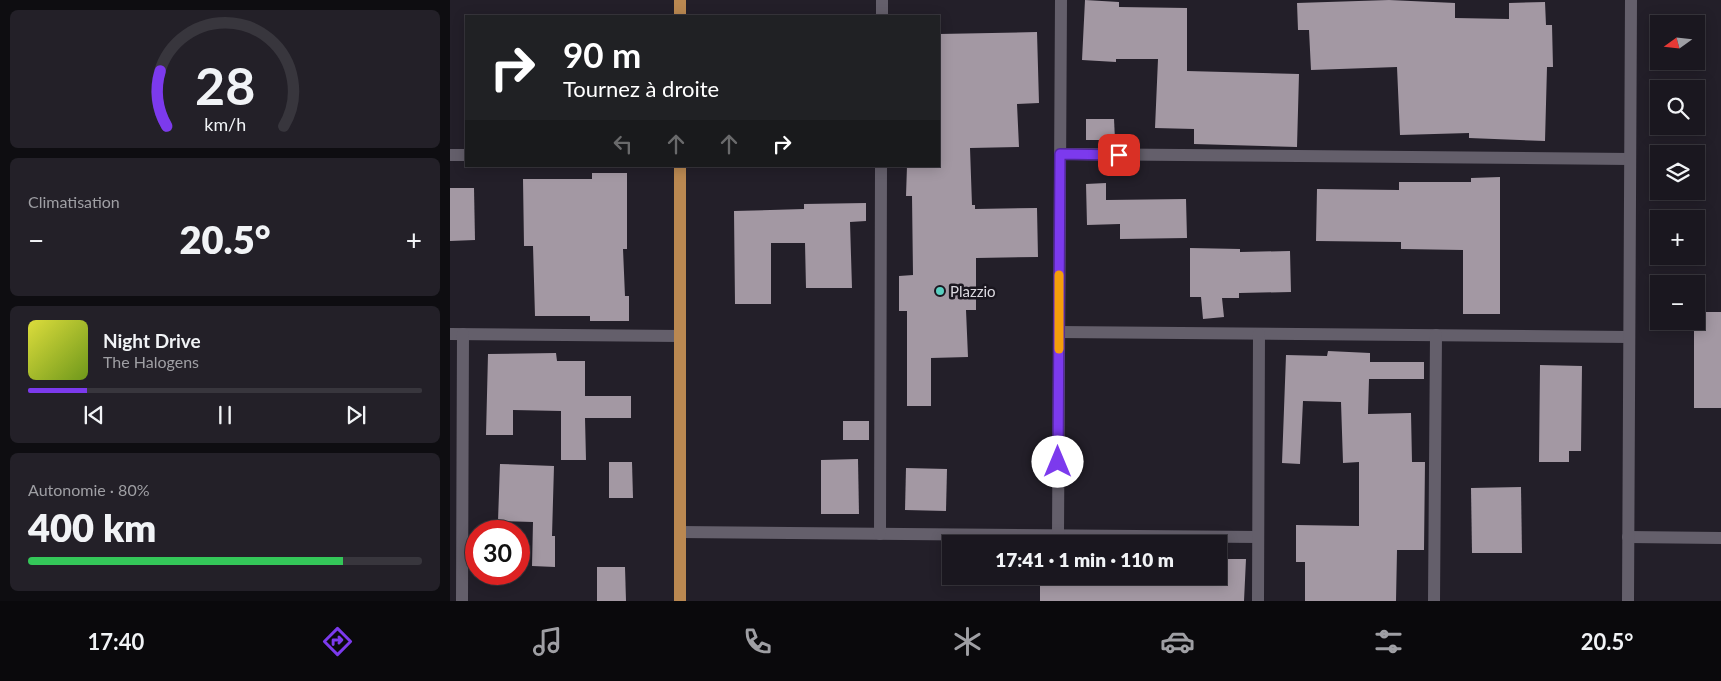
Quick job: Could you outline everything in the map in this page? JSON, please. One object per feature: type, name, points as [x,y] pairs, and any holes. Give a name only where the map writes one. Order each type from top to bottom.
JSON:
[{"type":"main road","points":[[680,0],[680,15]]},
{"type":"main road","points":[[680,167],[680,601]]},
{"type":"street","points":[[882,0],[882,15]]},
{"type":"street","points":[[1058,535],[1061,0]]},
{"type":"street","points":[[1628,601],[1631,0]]},
{"type":"street","points":[[1060,154],[1630,158]]},
{"type":"street","points":[[450,155],[465,155]]},
{"type":"street","points":[[880,534],[881,167]]},
{"type":"street","points":[[1059,332],[1629,337]]},
{"type":"street","points":[[450,334],[680,336]]},
{"type":"street","points":[[462,601],[463,334]]},
{"type":"street","points":[[1258,601],[1259,334]]},
{"type":"street","points":[[1434,601],[1436,336]]},
{"type":"street","points":[[680,532],[969,535]]},
{"type":"street","points":[[1227,537],[1258,537]]},
{"type":"street","points":[[1628,537],[1721,538]]},
{"type":"building","points":[[1085,0],[1119,2],[1119,7],[1187,8],[1187,71],[1299,74],[1297,147],[1194,144],[1194,129],[1155,128],[1158,59],[1116,59],[1116,62],[1082,60]]},
{"type":"building","points":[[1389,0],[1455,3],[1455,18],[1509,19],[1509,3],[1545,2],[1546,25],[1552,25],[1553,67],[1547,67],[1545,141],[1469,138],[1469,133],[1400,135],[1397,67],[1311,70],[1309,30],[1298,30],[1297,3]]},
{"type":"building","points":[[1037,32],[1039,103],[1017,104],[1019,147],[970,148],[972,205],[975,205],[975,209],[1037,208],[1038,257],[976,258],[976,310],[966,310],[968,357],[931,358],[931,406],[907,406],[907,311],[899,311],[899,276],[913,275],[912,196],[906,196],[907,167],[940,167],[940,34]]},
{"type":"building","points":[[1086,119],[1114,119],[1115,140],[1086,140]]},
{"type":"building","points":[[592,173],[627,173],[627,249],[623,249],[625,296],[629,296],[629,321],[590,321],[590,316],[535,316],[533,246],[524,246],[523,179],[592,179]]},
{"type":"building","points":[[1500,177],[1500,314],[1463,314],[1463,250],[1401,249],[1401,242],[1316,241],[1317,189],[1399,190],[1399,182],[1471,182],[1471,178]]},
{"type":"building","points":[[1106,183],[1106,200],[1186,199],[1187,238],[1120,239],[1120,224],[1087,225],[1086,184]]},
{"type":"building","points":[[450,188],[474,188],[475,240],[450,241]]},
{"type":"building","points":[[866,203],[866,221],[850,222],[852,288],[806,288],[805,243],[771,243],[771,304],[735,304],[734,211],[804,209],[804,204]]},
{"type":"building","points":[[1190,248],[1240,249],[1240,252],[1290,251],[1291,292],[1239,293],[1239,298],[1222,298],[1224,317],[1203,319],[1201,297],[1190,297]]},
{"type":"building","points":[[1705,312],[1721,312],[1721,408],[1694,408],[1694,330],[1705,330]]},
{"type":"building","points":[[1328,351],[1370,353],[1370,362],[1424,362],[1424,379],[1369,379],[1368,414],[1411,413],[1412,462],[1425,462],[1424,550],[1397,550],[1396,601],[1305,601],[1305,562],[1296,562],[1296,525],[1359,526],[1359,462],[1343,463],[1341,402],[1303,401],[1300,464],[1282,463],[1286,355],[1327,356]]},
{"type":"building","points":[[556,353],[557,361],[585,361],[585,396],[631,396],[631,418],[585,418],[586,460],[561,460],[561,411],[513,410],[513,435],[486,435],[488,354]]},
{"type":"building","points":[[1540,365],[1582,366],[1581,451],[1569,451],[1569,462],[1539,462]]},
{"type":"building","points":[[843,421],[869,421],[869,440],[843,440]]},
{"type":"building","points":[[858,459],[859,514],[821,514],[821,460]]},
{"type":"building","points":[[609,462],[632,462],[633,498],[609,498]]},
{"type":"building","points":[[500,464],[554,466],[552,536],[555,536],[555,567],[532,566],[533,522],[530,522],[530,520],[498,520]]},
{"type":"building","points":[[906,468],[947,469],[946,511],[905,510]]},
{"type":"building","points":[[1521,487],[1522,553],[1472,553],[1471,488]]},
{"type":"building","points":[[1227,559],[1246,559],[1244,601],[1040,601],[1040,585],[1227,585]]},
{"type":"building","points":[[597,567],[625,567],[626,601],[597,601]]},
{"type":"slow traffic","points":[[1059,275],[1059,349]]},
{"type":"place","name":"Plazzio","points":[[940,291]]},
{"type":"route","points":[[1058,462],[1060,154],[1119,155]]}]
